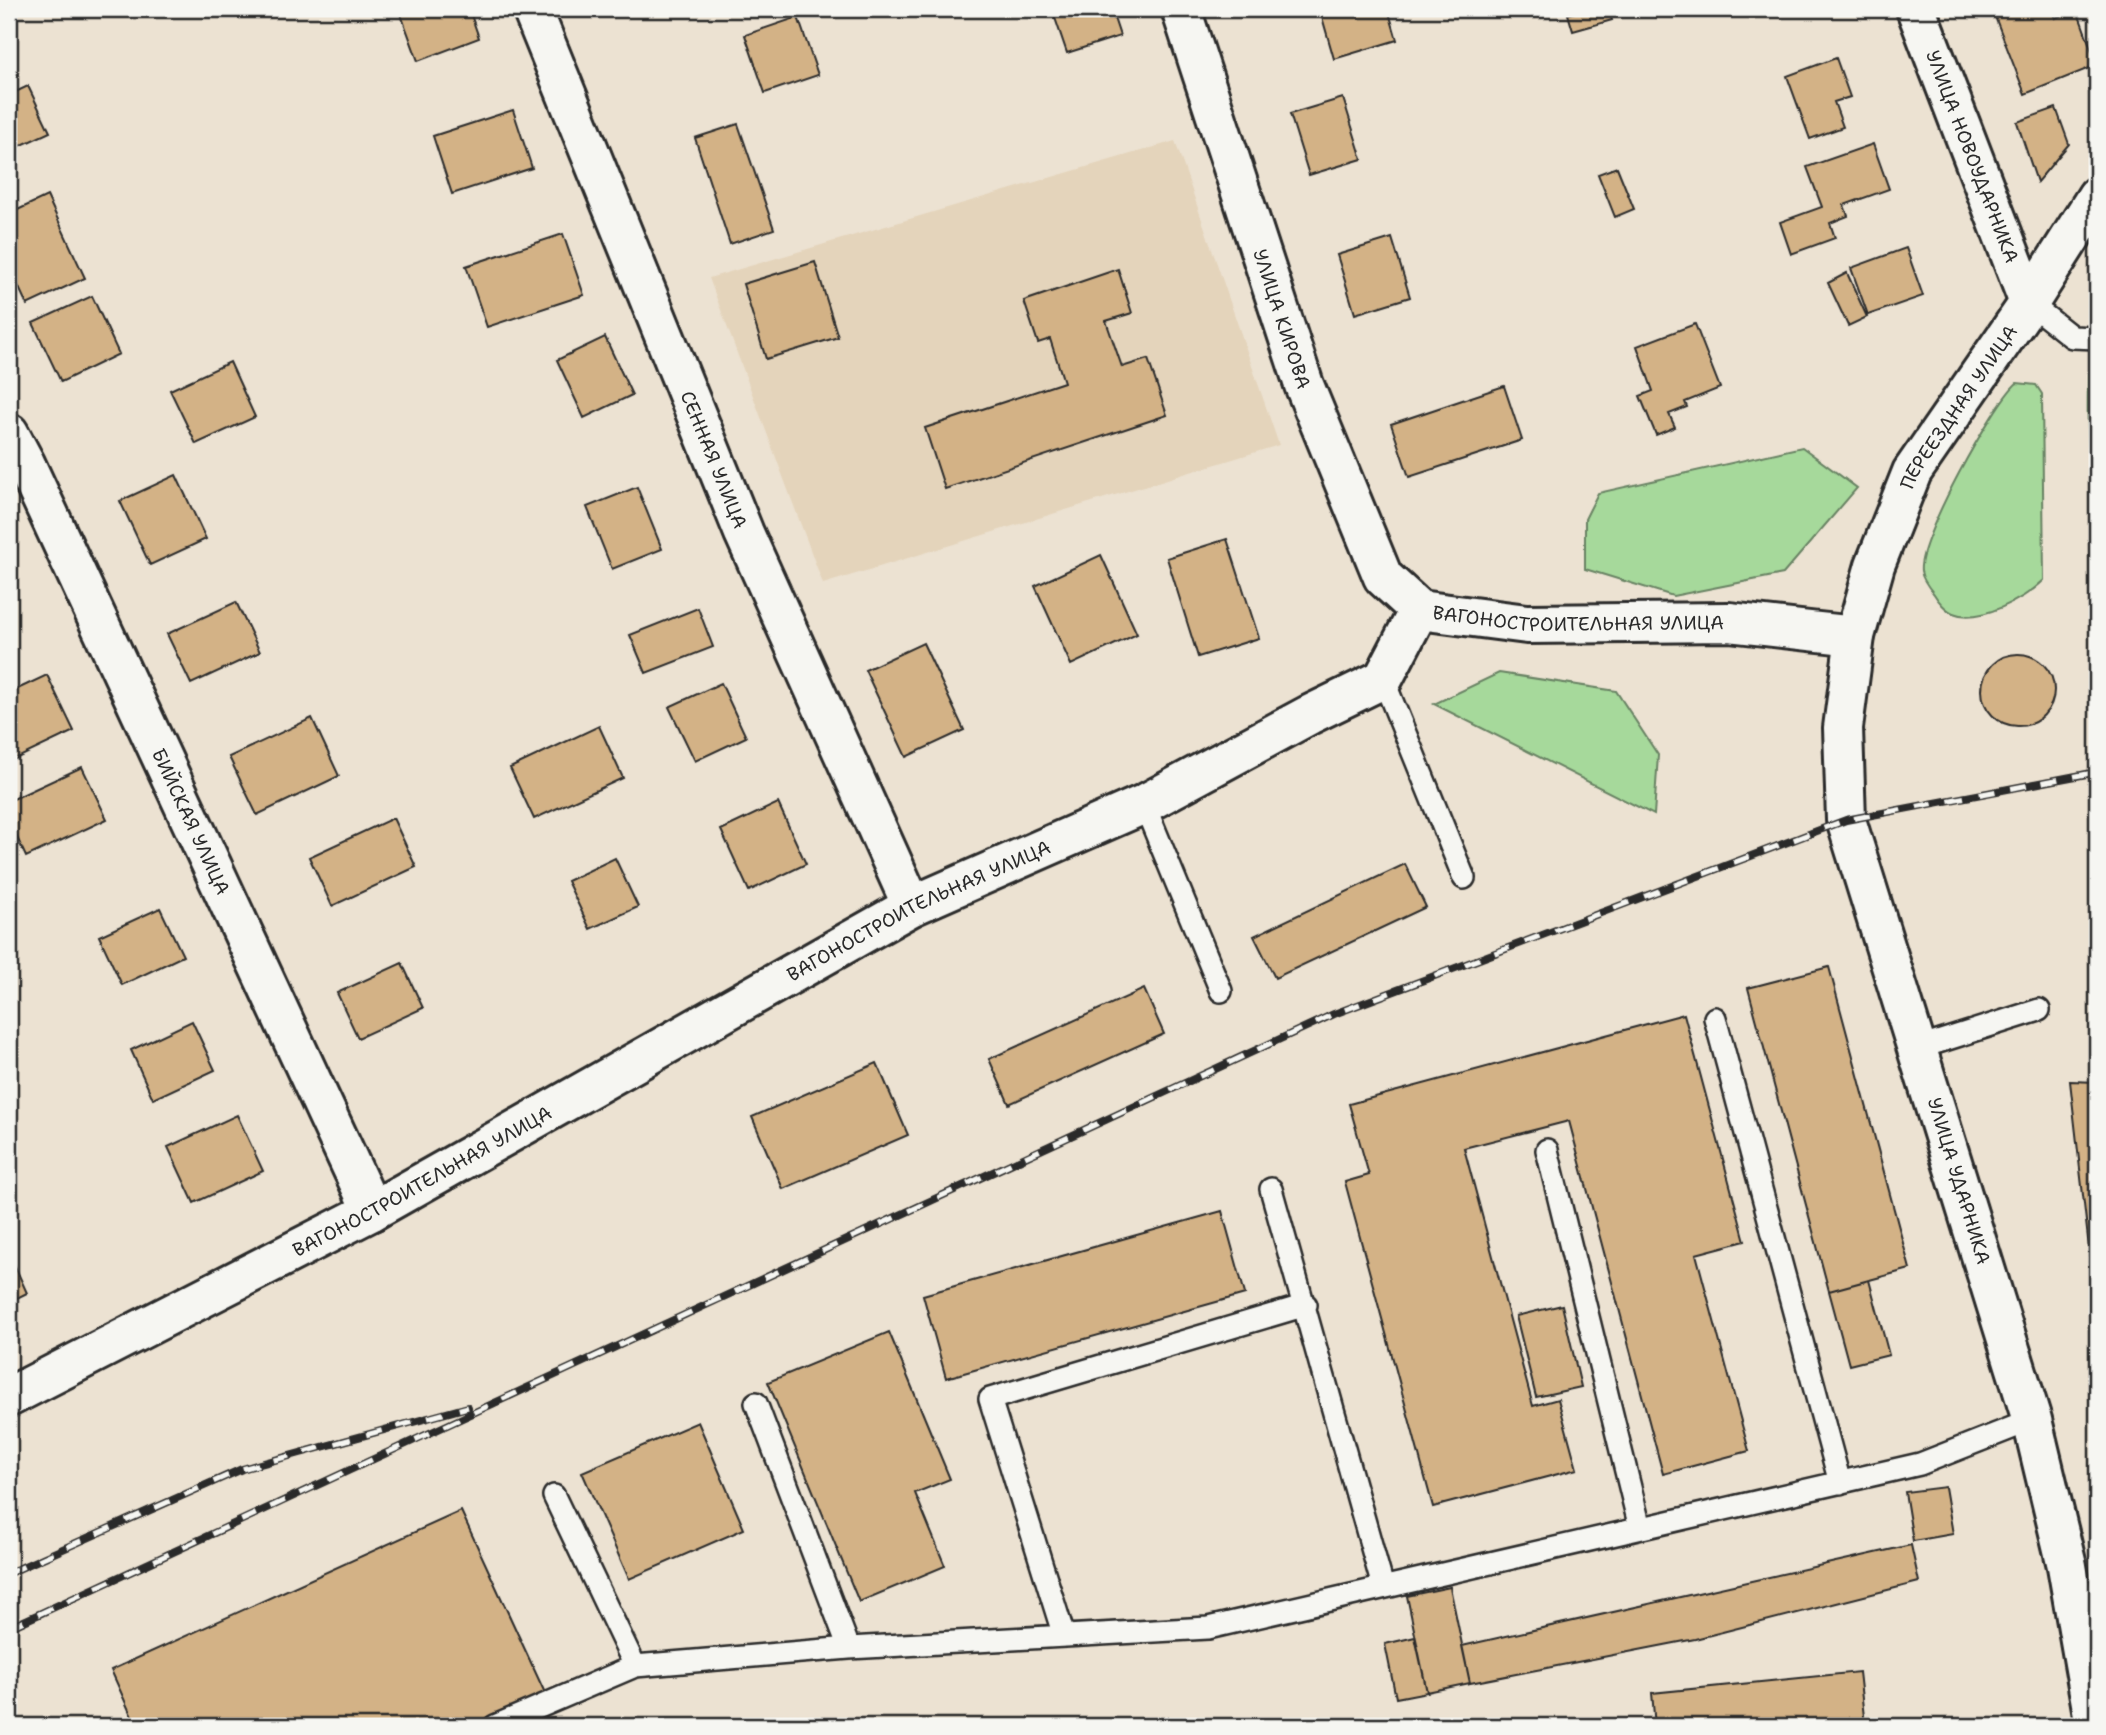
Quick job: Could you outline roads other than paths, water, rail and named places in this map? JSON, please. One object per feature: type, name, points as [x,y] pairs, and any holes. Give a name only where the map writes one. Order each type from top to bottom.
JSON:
[{"type":"street","name":"СЕННАЯ УЛИЦА","points":[[532,9],[744,533],[912,906]]},
{"type":"street","name":"УЛИЦА КИРОВА","points":[[1181,9],[1304,385],[1382,578],[1419,610]]},
{"type":"street","name":"УЛИЦА НОВОУДАРНИКА","points":[[1916,9],[2029,303]]},
{"type":"street","name":"ПЕРЕЕЗДНАЯ УЛИЦА","points":[[1855,636],[1875,565],[1912,472],[2029,303],[2097,196]]},
{"type":"street","name":"БИЙСКАЯ УЛИЦА","points":[[9,433],[372,1211]]},
{"type":"street","name":"ВАГОНОСТРОИТЕЛЬНАЯ УЛИЦА","points":[[9,1397],[372,1211],[912,906],[1144,803],[1309,715],[1383,679],[1419,610],[1527,624],[1729,622],[1855,636]]},
{"type":"street","name":"УЛИЦА УДАРНИКА","points":[[1855,636],[1843,728],[1846,820],[1919,1048],[2032,1420],[2067,1566],[2095,1726]]},
{"type":"lane","points":[[2029,303],[2072,337],[2097,338]]},
{"type":"lane","points":[[1383,679],[1464,878]]},
{"type":"lane","points":[[1144,803],[1221,991]]},
{"type":"lane","points":[[1919,1048],[2039,1010]]},
{"type":"lane","points":[[1715,1018],[1840,1483]]},
{"type":"lane","points":[[1547,1150],[1640,1528]]},
{"type":"lane","points":[[1272,1189],[1383,1587]]},
{"type":"lane","points":[[1064,1636],[990,1399],[1306,1305]]},
{"type":"lane","points":[[756,1403],[849,1648]]},
{"type":"lane","points":[[495,1726],[635,1666],[849,1648],[1208,1628],[1920,1464],[2032,1420]]},
{"type":"lane","points":[[554,1496],[635,1666]]},
{"type":"railway","points":[[9,1628],[1334,1014],[1846,820],[2097,772]]},
{"type":"railway","points":[[9,1573],[242,1469],[468,1407]]}]
